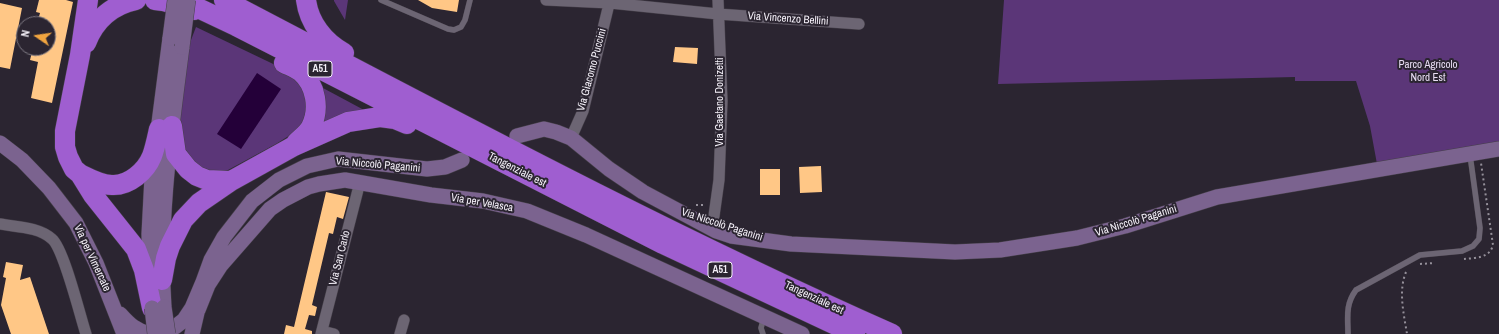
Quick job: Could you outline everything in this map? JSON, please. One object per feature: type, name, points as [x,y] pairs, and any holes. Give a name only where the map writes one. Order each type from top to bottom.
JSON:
[{"type":"highway","points":[[88,0],[80,56],[65,137],[65,147],[74,168],[80,174],[93,195],[136,249],[158,308]]},
{"type":"highway","points":[[80,56],[92,30],[100,19],[120,5],[136,0]]},
{"type":"highway","points":[[155,0],[206,13]]},
{"type":"highway","name":"Tangenziale est","points":[[181,0],[236,26],[663,244],[855,334]]},
{"type":"highway","name":"Tangenziale est","points":[[224,0],[391,88],[634,212],[756,272],[892,334]]},
{"type":"highway","points":[[306,0],[308,11],[314,25],[325,38],[338,49],[380,71],[391,88]]},
{"type":"highway","points":[[236,26],[258,50],[301,72],[312,88],[316,102],[312,123],[310,128],[294,146]]},
{"type":"highway","points":[[162,280],[170,246],[183,220],[199,204],[231,181],[294,146],[348,122],[380,117],[395,119],[431,136],[458,140]]},
{"type":"highway","points":[[80,174],[95,181],[113,186],[130,180],[146,168],[166,127]]},
{"type":"highway","points":[[166,127],[176,154],[188,169],[203,179],[231,181]]},
{"type":"street","points":[[158,308],[162,280],[166,127],[176,42],[175,0]]},
{"type":"street","points":[[176,42],[188,0]]},
{"type":"street","name":"Via Vincenzo Bellini","points":[[546,0],[610,1],[718,14],[859,24]]},
{"type":"street","name":"Via Gaetano Donizetti","points":[[712,226],[716,218],[722,100],[718,0]]},
{"type":"street","name":"Via Giacomo Puccini","points":[[571,138],[583,111],[610,1]]},
{"type":"street","points":[[161,334],[158,308],[149,264],[149,234],[152,177],[166,127]]},
{"type":"street","name":"Via Niccolò Paganini","points":[[517,136],[544,129],[571,138],[643,192],[674,209],[731,236],[791,244],[955,252],[1000,250],[1091,235],[1217,197],[1499,149]]},
{"type":"street","name":"Via per Vimercate","points":[[0,143],[22,160],[49,188],[76,223],[96,263],[124,334]]},
{"type":"street","name":"Via Niccolò Paganini","points":[[161,334],[175,327],[184,320],[192,308],[211,260],[224,237],[252,201],[279,180],[307,166],[338,159],[435,168],[445,167],[462,160]]},
{"type":"street","name":"Via per Velasca","points":[[198,310],[208,285],[213,277],[256,225],[275,206],[295,193],[308,187],[345,180],[431,195],[483,202],[528,211],[586,235],[802,334]]},
{"type":"street","name":"Via San Carlo","points":[[321,332],[360,182]]},
{"type":"street","points":[[0,224],[39,231],[54,240],[64,260],[86,334]]},
{"type":"street","points":[[224,237],[241,232],[256,225]]},
{"type":"street","name":"Via per Velasca","points":[[192,334],[203,282]]},
{"type":"street","name":"Via per Vimercate","points":[[114,308],[132,328],[161,334]]},
{"type":"street","points":[[400,334],[404,320]]},
{"type":"street","points":[[321,332],[334,334]]},
{"type":"lane","points":[[382,0],[448,29],[454,30],[461,27],[463,24],[470,0]]},
{"type":"lane","points":[[1348,334],[1348,309],[1350,298],[1356,290],[1420,255],[1462,251],[1473,246],[1479,239],[1480,228],[1470,154]]},
{"type":"lane","points":[[763,334],[761,328],[764,316]]},
{"type":"green space","points":[[348,0],[345,20],[334,1]]},
{"type":"green space","name":"Parco Agricolo Nord Est","points":[[1004,0],[1499,0],[1499,144],[1377,164],[1370,126],[1356,81],[1295,81],[1295,77],[998,84]]},
{"type":"green space","points":[[196,27],[292,73],[305,85],[307,119],[298,130],[276,144],[228,170],[215,172],[199,170],[176,135],[186,53]]},
{"type":"green space","points":[[323,88],[364,110],[323,124],[320,89]]},
{"type":"shaded area","points":[[257,73],[281,89],[241,149],[217,134]]},
{"type":"building","points":[[39,0],[66,0],[73,2],[52,103],[31,98],[38,62],[30,60],[31,56],[56,56],[56,16],[39,16],[40,13],[36,12]]},
{"type":"building","points":[[418,0],[459,0],[457,12],[432,8]]},
{"type":"building","points":[[0,3],[22,8],[20,16],[16,16],[16,38],[10,69],[0,67]]},
{"type":"building","points":[[675,47],[698,48],[697,64],[673,62]]},
{"type":"building","points":[[821,166],[822,192],[800,193],[799,167]]},
{"type":"building","points":[[760,169],[780,169],[780,195],[760,195]]},
{"type":"building","points":[[326,192],[349,197],[343,219],[337,217],[333,234],[329,233],[312,305],[317,307],[315,316],[309,315],[305,329],[312,331],[312,334],[284,334],[286,325],[294,327]]},
{"type":"building","points":[[6,262],[23,265],[20,280],[30,277],[49,334],[11,334],[1,305],[6,278],[3,277]]}]
